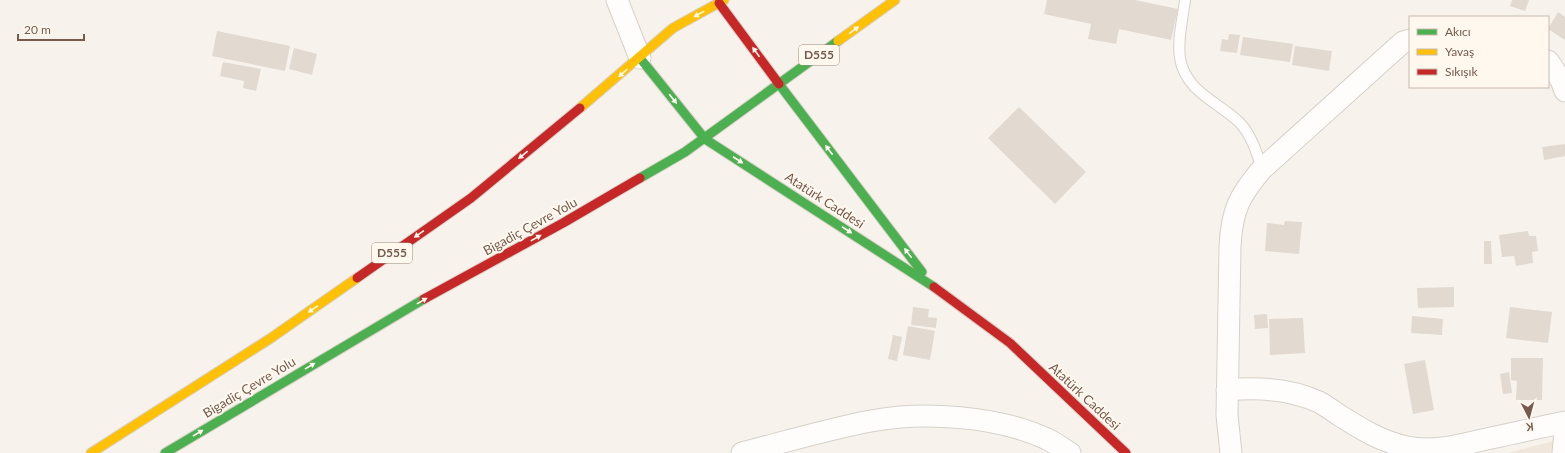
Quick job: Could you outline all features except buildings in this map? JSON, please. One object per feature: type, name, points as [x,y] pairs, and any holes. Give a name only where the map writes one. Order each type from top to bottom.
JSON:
[{"type":"main road","name":"Bigadiç Çevre Yolu","points":[[165,453],[406,309],[563,223],[685,152],[895,0]]},
{"type":"main road","name":"D555","points":[[91,453],[271,338],[471,198],[613,81],[673,28],[720,1]]},
{"type":"main road","name":"Atatürk Caddesi","points":[[720,1],[779,84],[931,284]]},
{"type":"main road","name":"Atatürk Caddesi","points":[[640,58],[705,139],[931,284],[1010,343],[1126,453]]},
{"type":"street","points":[[617,0],[640,58]]},
{"type":"street","points":[[1231,453],[1227,415],[1227,390],[1231,226],[1236,207],[1246,189],[1262,169],[1403,42],[1409,40]]},
{"type":"street","points":[[1549,62],[1561,80],[1565,91]]},
{"type":"street","points":[[1227,390],[1247,388],[1267,389],[1302,396],[1320,403],[1381,440],[1409,448],[1442,449],[1565,422]]},
{"type":"street","points":[[742,453],[872,420],[931,416],[990,422],[1019,429],[1047,439],[1070,453]]},
{"type":"street","points":[[1563,453],[1565,432]]},
{"type":"lane","points":[[1185,0],[1180,45],[1180,58],[1184,71],[1190,82],[1199,92],[1239,123],[1250,139],[1262,169]]},
{"type":"shaded area","points":[[1565,438],[1565,453],[1508,453]]},
{"type":"traffic: fast","points":[[640,178],[685,152],[838,41]]},
{"type":"traffic: fast","points":[[640,58],[705,139]]},
{"type":"traffic: fast","points":[[779,84],[922,272]]},
{"type":"traffic: fast","points":[[705,139],[934,287]]},
{"type":"traffic: fast","points":[[165,453],[424,299]]},
{"type":"traffic: slow","points":[[580,108],[673,28],[724,0]]},
{"type":"traffic: slow","points":[[838,41],[895,0]]},
{"type":"traffic: slow","points":[[91,453],[271,338],[357,278]]},
{"type":"traffic: jam","points":[[719,3],[779,84]]},
{"type":"traffic: jam","points":[[357,278],[471,198],[580,108]]},
{"type":"traffic: jam","points":[[424,299],[563,223],[640,178]]},
{"type":"traffic: jam","points":[[934,287],[1010,343],[1126,453]]}]
